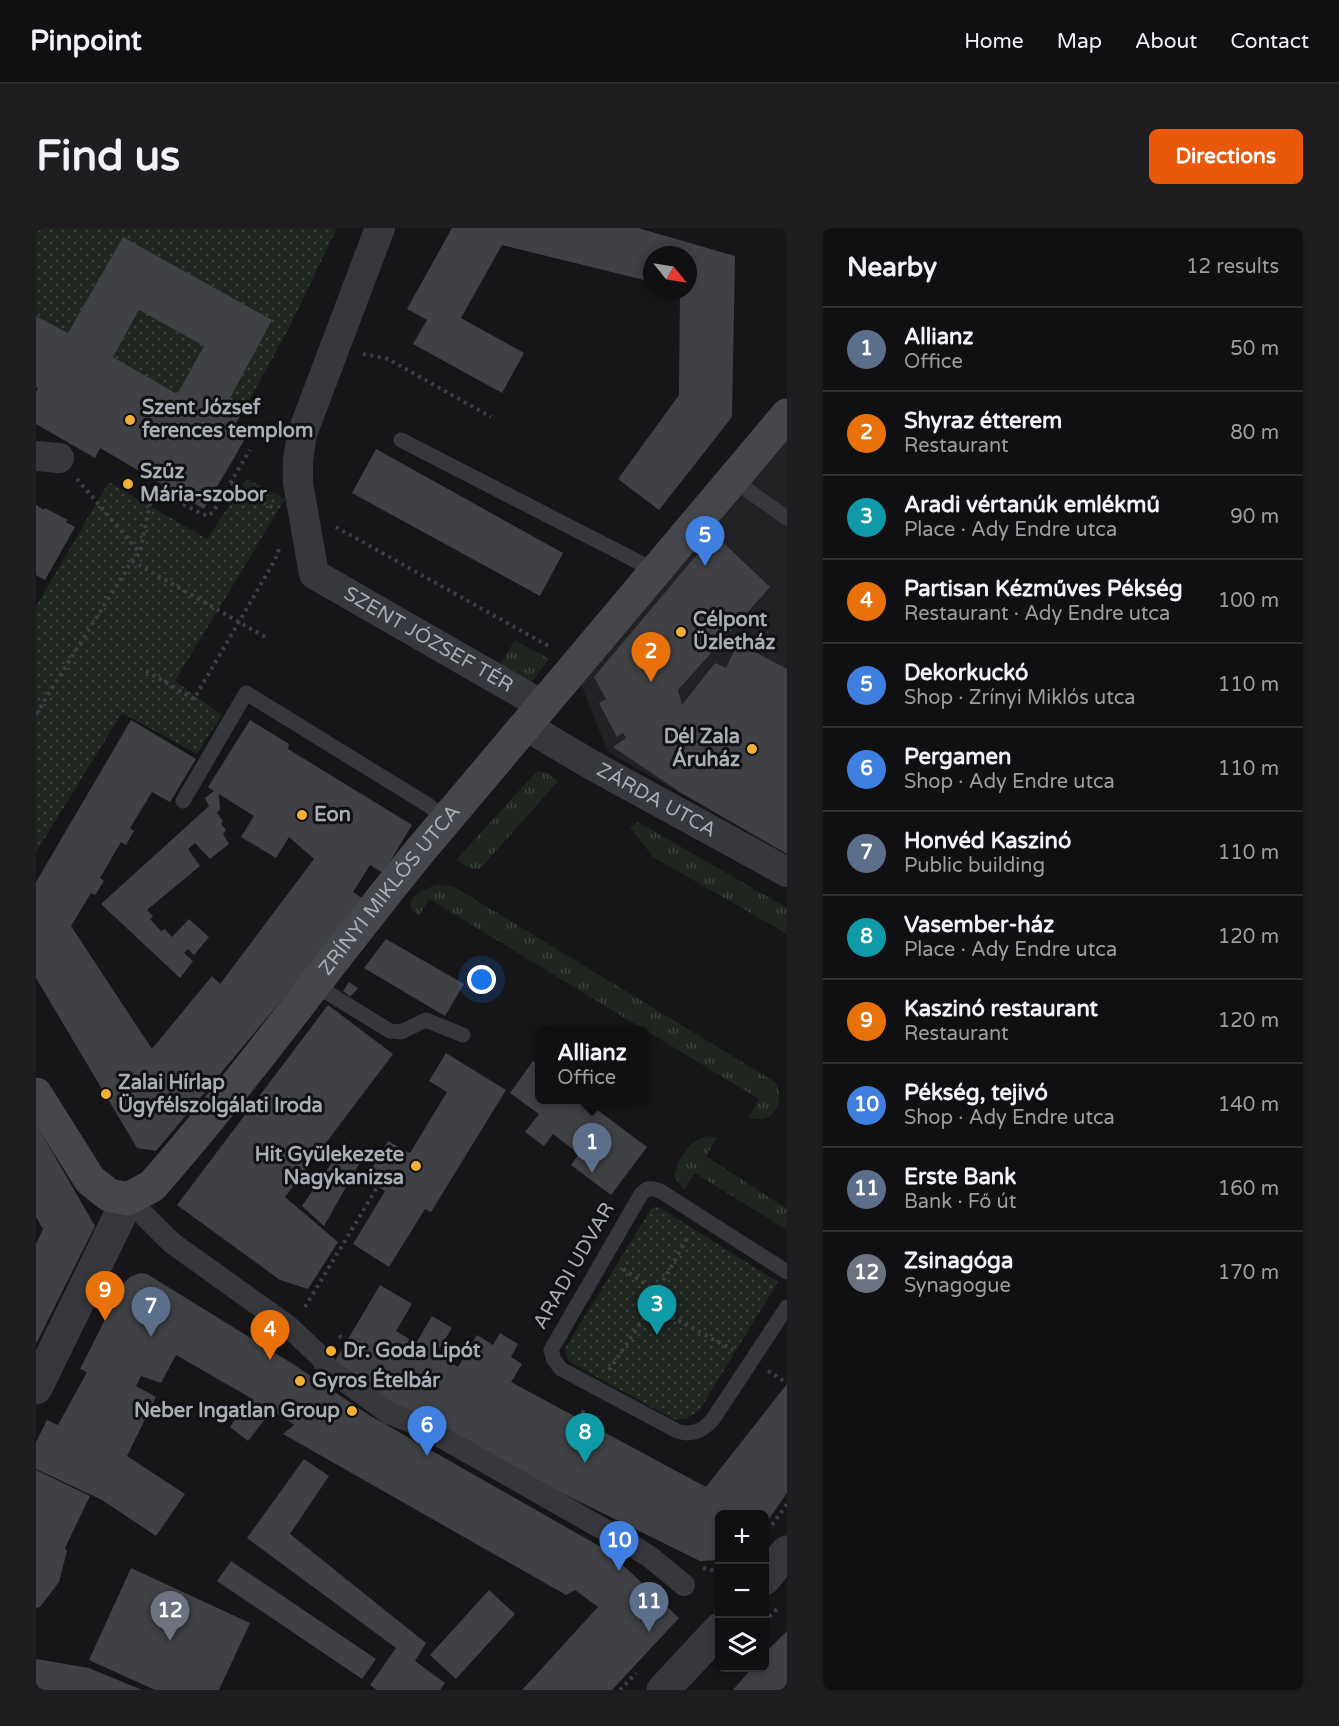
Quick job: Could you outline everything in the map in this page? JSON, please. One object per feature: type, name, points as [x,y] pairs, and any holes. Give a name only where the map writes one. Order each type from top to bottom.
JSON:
[{"type":"main road","name":"ZRÍNYI MIKLÓS UTCA","points":[[128,1199],[152,1186],[315,985],[374,908],[787,415]]},
{"type":"main road","points":[[36,1094],[90,1180],[109,1195],[128,1199]]},
{"type":"street","points":[[297,518],[298,460],[302,434],[380,228]]},
{"type":"street","name":"SZENT JÓZSEF TÉR","points":[[297,518],[314,574],[534,716]]},
{"type":"street","name":"ZÁRDA UTCA","points":[[534,716],[590,764],[787,873]]},
{"type":"street","points":[[36,1389],[128,1199],[172,1243],[288,1326],[321,1357],[334,1373],[390,1414],[420,1425],[633,1546],[684,1585]]},
{"type":"street","points":[[773,1591],[779,1540]]},
{"type":"street","points":[[653,1677],[715,1633]]},
{"type":"lane","points":[[401,440],[656,571]]},
{"type":"lane","points":[[733,480],[787,518]]},
{"type":"lane","points":[[183,801],[246,693],[428,805],[447,821]]},
{"type":"lane","points":[[315,985],[390,1031],[401,1032],[426,1020],[463,1035]]},
{"type":"lane","name":"ARADI UDVAR","points":[[787,1272],[657,1189],[651,1188],[639,1196],[551,1350],[554,1360],[561,1369],[677,1431],[692,1433],[709,1424],[787,1307]]},
{"type":"path","points":[[388,359],[491,417]]},
{"type":"path","points":[[36,714],[132,561],[140,553],[153,488],[208,516],[213,512],[250,450]]},
{"type":"path","points":[[48,457],[140,553]]},
{"type":"path","points":[[231,483],[297,518],[323,520],[548,644],[555,650]]},
{"type":"path","points":[[146,671],[194,699],[240,622],[297,518]]},
{"type":"path","points":[[132,561],[267,638]]},
{"type":"path","points":[[305,1307],[378,1186]]},
{"type":"path","points":[[578,1419],[652,1306],[657,1292],[699,1215]]},
{"type":"path","points":[[604,1257],[657,1292]]},
{"type":"path","points":[[652,1306],[752,1360],[787,1383]]},
{"type":"path","points":[[779,1540],[787,1504]]},
{"type":"path","points":[[766,1618],[773,1591]]},
{"type":"path","points":[[620,1690],[653,1677]]},
{"type":"shaded area","points":[[787,436],[787,854],[608,752],[582,687],[582,678]]},
{"type":"green space","points":[[36,228],[337,228],[288,330],[244,410],[228,402],[272,320],[123,237],[68,333],[36,316]]},
{"type":"green space","points":[[139,310],[204,346],[177,394],[113,357]]},
{"type":"green space","points":[[247,479],[285,499],[175,681],[222,715],[197,754],[122,713],[36,852],[36,606],[109,482],[207,539]]},
{"type":"green space","points":[[515,640],[549,659],[531,683],[500,665]]},
{"type":"green space","points":[[537,771],[545,772],[558,781],[480,869],[469,868],[456,860]]},
{"type":"green space","points":[[638,822],[787,908],[787,934],[653,857],[630,827]]},
{"type":"green space","points":[[439,885],[453,886],[775,1082],[779,1098],[775,1111],[764,1118],[749,1117],[759,1099],[649,1032],[649,1026],[639,1026],[429,899],[419,916],[413,910],[412,900],[427,889]]},
{"type":"green space","points":[[707,1136],[717,1138],[706,1156],[787,1209],[787,1230],[695,1173],[684,1190],[674,1176],[678,1164],[695,1141]]},
{"type":"green space","points":[[657,1206],[778,1282],[700,1409],[684,1419],[673,1419],[575,1365],[567,1358],[565,1351],[651,1209]]},
{"type":"building","points":[[452,228],[638,228],[735,256],[732,417],[659,510],[618,479],[679,395],[680,300],[697,300],[697,246],[643,246],[643,280],[502,245],[461,318],[524,353],[502,393],[413,344],[427,320],[407,309]]},
{"type":"building","points":[[123,237],[272,320],[228,402],[244,410],[234,426],[248,434],[204,509],[100,448],[95,458],[36,424],[38,388],[36,387],[36,316],[68,333]],"holes":[[[139,310],[204,346],[177,394],[113,357]]]},
{"type":"building","points":[[376,449],[563,553],[540,596],[352,493]]},
{"type":"building","points":[[36,505],[68,520],[66,522],[75,527],[45,580],[36,575]]},
{"type":"building","points":[[714,534],[770,587],[678,690],[682,705],[715,663],[726,668],[738,643],[787,669],[787,854],[680,792],[613,747],[626,738],[623,733],[617,737],[599,703],[606,699],[594,677]]},
{"type":"building","points":[[131,720],[196,759],[170,802],[152,792],[130,828],[134,831],[126,845],[121,842],[100,878],[104,881],[95,895],[91,893],[71,926],[152,1049],[212,976],[220,984],[314,859],[289,837],[276,858],[241,837],[254,816],[219,794],[220,809],[217,813],[223,821],[221,824],[226,830],[223,834],[229,844],[210,859],[195,843],[188,849],[200,866],[147,910],[153,916],[150,919],[161,931],[165,929],[172,937],[189,919],[209,937],[194,955],[188,949],[184,953],[193,961],[180,978],[101,904],[209,806],[205,798],[214,791],[208,787],[250,720],[289,744],[288,749],[412,825],[383,873],[370,865],[353,892],[365,900],[156,1151],[137,1148],[36,978],[36,882]]},
{"type":"building","points":[[386,939],[464,984],[445,1016],[364,968]]},
{"type":"building","points":[[349,982],[358,988],[350,997],[343,991]]},
{"type":"building","points":[[328,1005],[393,1054],[285,1197],[338,1242],[308,1289],[280,1280],[177,1205]]},
{"type":"building","name":"Hit Gyülekezete Nagykanizsa","points":[[446,1053],[506,1090],[431,1212],[425,1209],[389,1267],[353,1244],[385,1191],[365,1179],[388,1141],[410,1153],[447,1092],[429,1081]]},
{"type":"building","points":[[533,1061],[535,1062],[535,1104],[589,1104],[647,1147],[611,1195],[571,1165],[579,1154],[553,1134],[544,1146],[525,1132],[539,1114],[510,1093]]},
{"type":"building","points":[[36,1124],[95,1226],[36,1344],[36,1244],[43,1229],[36,1217]]},
{"type":"building","points":[[344,1145],[363,1157],[324,1226],[302,1206]]},
{"type":"building","points":[[140,1273],[147,1274],[296,1366],[369,1415],[608,1551],[679,1618],[612,1690],[522,1690],[598,1607],[575,1590],[566,1595],[283,1434],[294,1425],[272,1410],[248,1441],[230,1427],[249,1397],[176,1355],[161,1383],[141,1376],[136,1386],[156,1397],[127,1456],[185,1494],[156,1536],[102,1500],[36,1469],[36,1442],[47,1420],[58,1425],[87,1372],[80,1369],[123,1284],[130,1277]]},
{"type":"building","points":[[380,1285],[412,1304],[396,1331],[416,1343],[432,1316],[452,1328],[436,1354],[458,1367],[477,1335],[493,1345],[500,1333],[518,1344],[511,1357],[522,1364],[511,1382],[706,1487],[787,1384],[787,1493],[769,1519],[769,1510],[715,1510],[715,1560],[700,1561],[399,1413],[332,1366]]},
{"type":"building","points":[[304,1459],[329,1476],[290,1534],[426,1643],[415,1661],[445,1683],[440,1690],[377,1690],[370,1685],[396,1648],[247,1538]]},
{"type":"building","points":[[36,1470],[90,1496],[65,1548],[67,1551],[59,1582],[40,1607],[36,1608]]},
{"type":"building","points":[[231,1561],[376,1659],[362,1679],[217,1581]]},
{"type":"building","points":[[131,1568],[250,1623],[219,1690],[155,1690],[89,1660]]},
{"type":"building","points":[[489,1590],[515,1614],[456,1679],[430,1655]]},
{"type":"building","points":[[787,1631],[787,1690],[733,1690],[749,1672],[769,1672],[769,1649]]},
{"type":"building","points":[[36,1659],[89,1668],[142,1690],[36,1690]]},
{"type":"place","name":"Szent József ferences templom","points":[[130,420]]},
{"type":"place","name":"Szűz Mária-szobor","points":[[128,484]]},
{"type":"place","name":"Dekorkuckó","points":[[705,566]]},
{"type":"place","name":"Célpont Üzletház","points":[[681,632]]},
{"type":"place","name":"Shyraz étterem","points":[[651,682]]},
{"type":"place","name":"Dél Zala Áruház","points":[[752,749]]},
{"type":"place","name":"Eon","points":[[302,815]]},
{"type":"place","name":"Zalai Hírlap Ügyfélszolgálati Iroda","points":[[106,1094]]},
{"type":"place","name":"Hit Gyülekezete Nagykanizsa","points":[[416,1166]]},
{"type":"place","name":"Allianz","points":[[592,1173]]},
{"type":"place","name":"Kaszinó restaurant","points":[[105,1321]]},
{"type":"place","name":"Aradi vértanúk emlékmű","points":[[657,1335]]},
{"type":"place","name":"Honvéd Kaszinó","points":[[151,1337]]},
{"type":"place","name":"Dr. Goda Lipót","points":[[331,1351]]},
{"type":"place","name":"Partisan Kézműves Pékség","points":[[270,1360]]},
{"type":"place","name":"Gyros Ételbár","points":[[300,1381]]},
{"type":"place","name":"Neber Ingatlan Group","points":[[352,1411]]},
{"type":"place","name":"Pergamen","points":[[427,1456]]},
{"type":"place","name":"Vasember-ház","points":[[585,1463]]},
{"type":"place","name":"Pékség, tejivó","points":[[619,1571]]},
{"type":"place","name":"Erste Bank","points":[[649,1632]]},
{"type":"place","name":"Zsinagóga","points":[[170,1641]]}]
